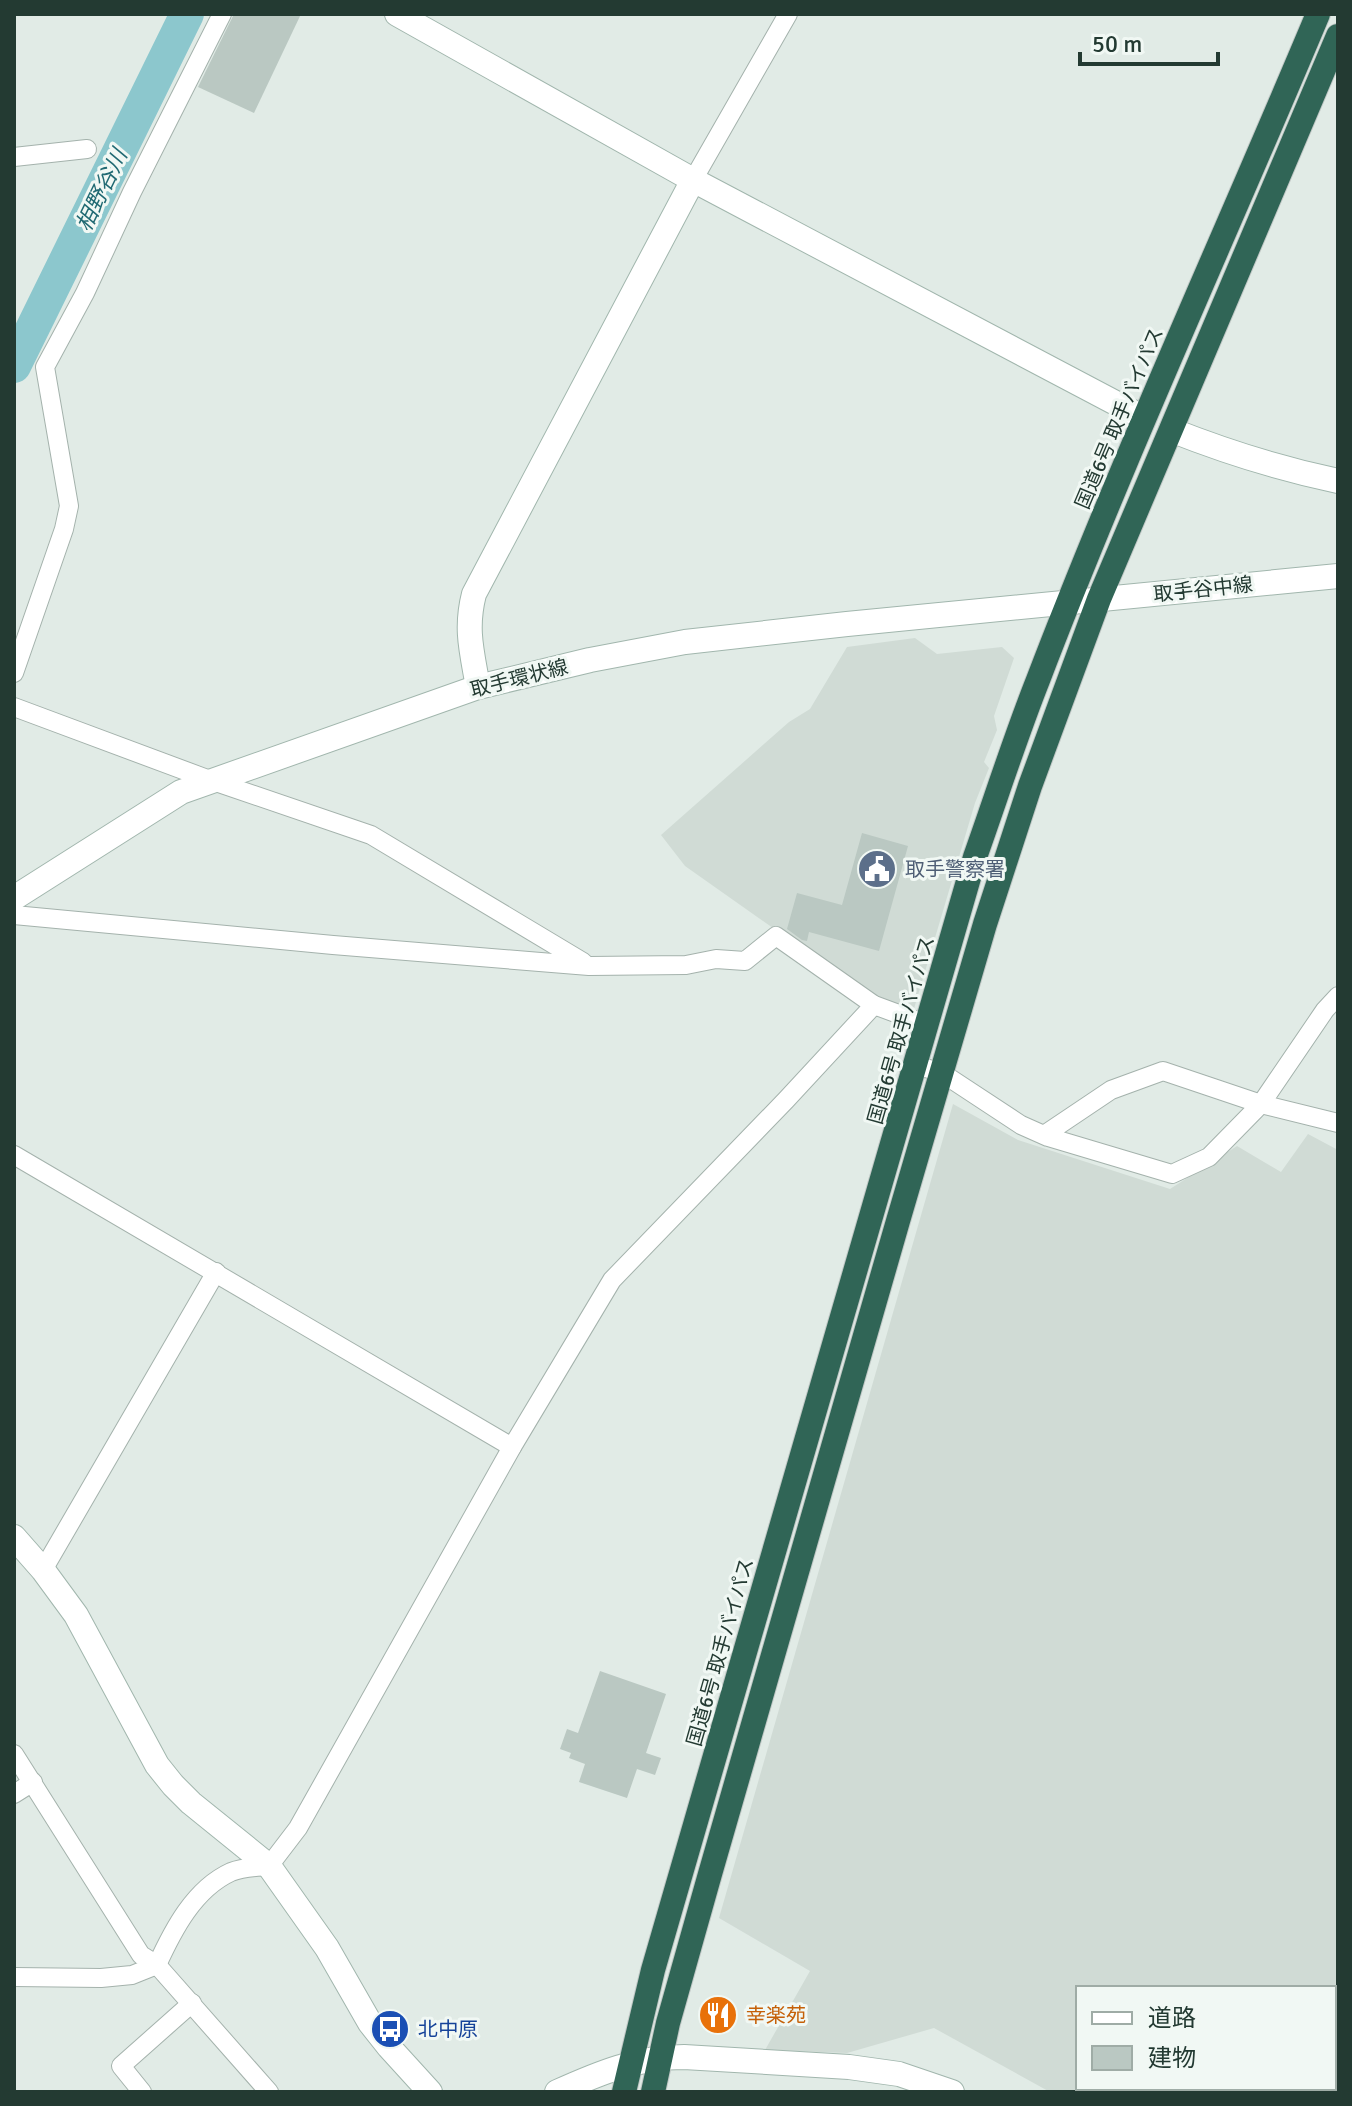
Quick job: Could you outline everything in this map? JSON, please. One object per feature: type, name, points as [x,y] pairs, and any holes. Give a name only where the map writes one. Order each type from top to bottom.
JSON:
[{"type":"highway","name":"国道6号 取手バイパス","points":[[624,2092],[653,1970],[975,857],[1068,602],[1318,14]]},
{"type":"highway","points":[[653,2092],[715,1859],[985,924],[1026,800],[1099,599],[1338,36]]},
{"type":"street","points":[[14,673],[64,529],[69,506],[45,367],[85,293],[222,14]]},
{"type":"street","points":[[397,14],[693,180],[1144,418]]},
{"type":"street","points":[[478,687],[468,615],[474,594],[693,180],[788,14]]},
{"type":"street","points":[[14,157],[87,149]]},
{"type":"street","points":[[1171,430],[1338,481]]},
{"type":"street","name":"取手谷中線","points":[[1068,602],[1338,576]]},
{"type":"street","name":"取手環状線","points":[[14,898],[181,792],[478,687],[590,660],[685,642],[1068,602]]},
{"type":"street","points":[[14,707],[210,780],[371,835],[589,966]]},
{"type":"street","points":[[14,915],[589,966],[686,965],[716,959],[745,961],[776,936],[874,1005],[928,1025]]},
{"type":"street","points":[[916,1065],[942,1073],[1021,1125],[1044,1135],[1172,1174],[1209,1157],[1261,1104],[1325,1010],[1338,996]]},
{"type":"street","points":[[14,1977],[101,1978],[132,1975],[157,1965],[172,1931],[212,1883],[233,1871],[269,1866],[298,1828],[512,1447],[612,1280],[874,1005]]},
{"type":"street","points":[[1044,1135],[1111,1090],[1163,1071],[1261,1104],[1338,1123]]},
{"type":"street","points":[[14,1155],[512,1447]]},
{"type":"street","points":[[43,1570],[216,1272]]},
{"type":"street","points":[[14,1537],[76,1615],[157,1765],[173,1785],[269,1866],[327,1948],[370,2023],[430,2092]]},
{"type":"street","points":[[14,1754],[141,1955],[157,1965],[269,2092]]},
{"type":"street","points":[[14,1794],[33,1782]]},
{"type":"street","points":[[142,2092],[121,2066],[192,2003]]},
{"type":"street","points":[[557,2092],[605,2071],[660,2057],[849,2067],[899,2074],[952,2092]]},
{"type":"shaded area","points":[[915,638],[937,654],[1002,647],[1014,658],[994,716],[997,730],[984,762],[989,768],[975,803],[913,1012],[868,995],[685,866],[661,835],[789,722],[810,709],[847,647]]},
{"type":"shaded area","points":[[953,1104],[1018,1140],[1170,1189],[1237,1146],[1281,1172],[1308,1134],[1338,1150],[1338,2092],[1050,2092],[934,2028],[847,2053],[765,2050],[810,1971],[719,1918]]},
{"type":"building","points":[[234,14],[301,14],[254,113],[198,87]]},
{"type":"building","name":"取手警察署","points":[[862,833],[908,846],[879,951],[809,932],[807,941],[802,940],[787,929],[797,893],[842,905]]},
{"type":"building","points":[[600,1671],[666,1694],[646,1753],[661,1758],[655,1775],[637,1769],[627,1798],[579,1782],[585,1764],[569,1758],[571,1753],[560,1749],[567,1729],[578,1733]]},
{"type":"waterway","name":"相野谷川","points":[[14,366],[187,14]]},
{"type":"place","name":"取手警察署","points":[[877,869]]},
{"type":"place","name":"幸楽苑","points":[[718,2015]]},
{"type":"place","name":"北中原","points":[[390,2029]]}]
